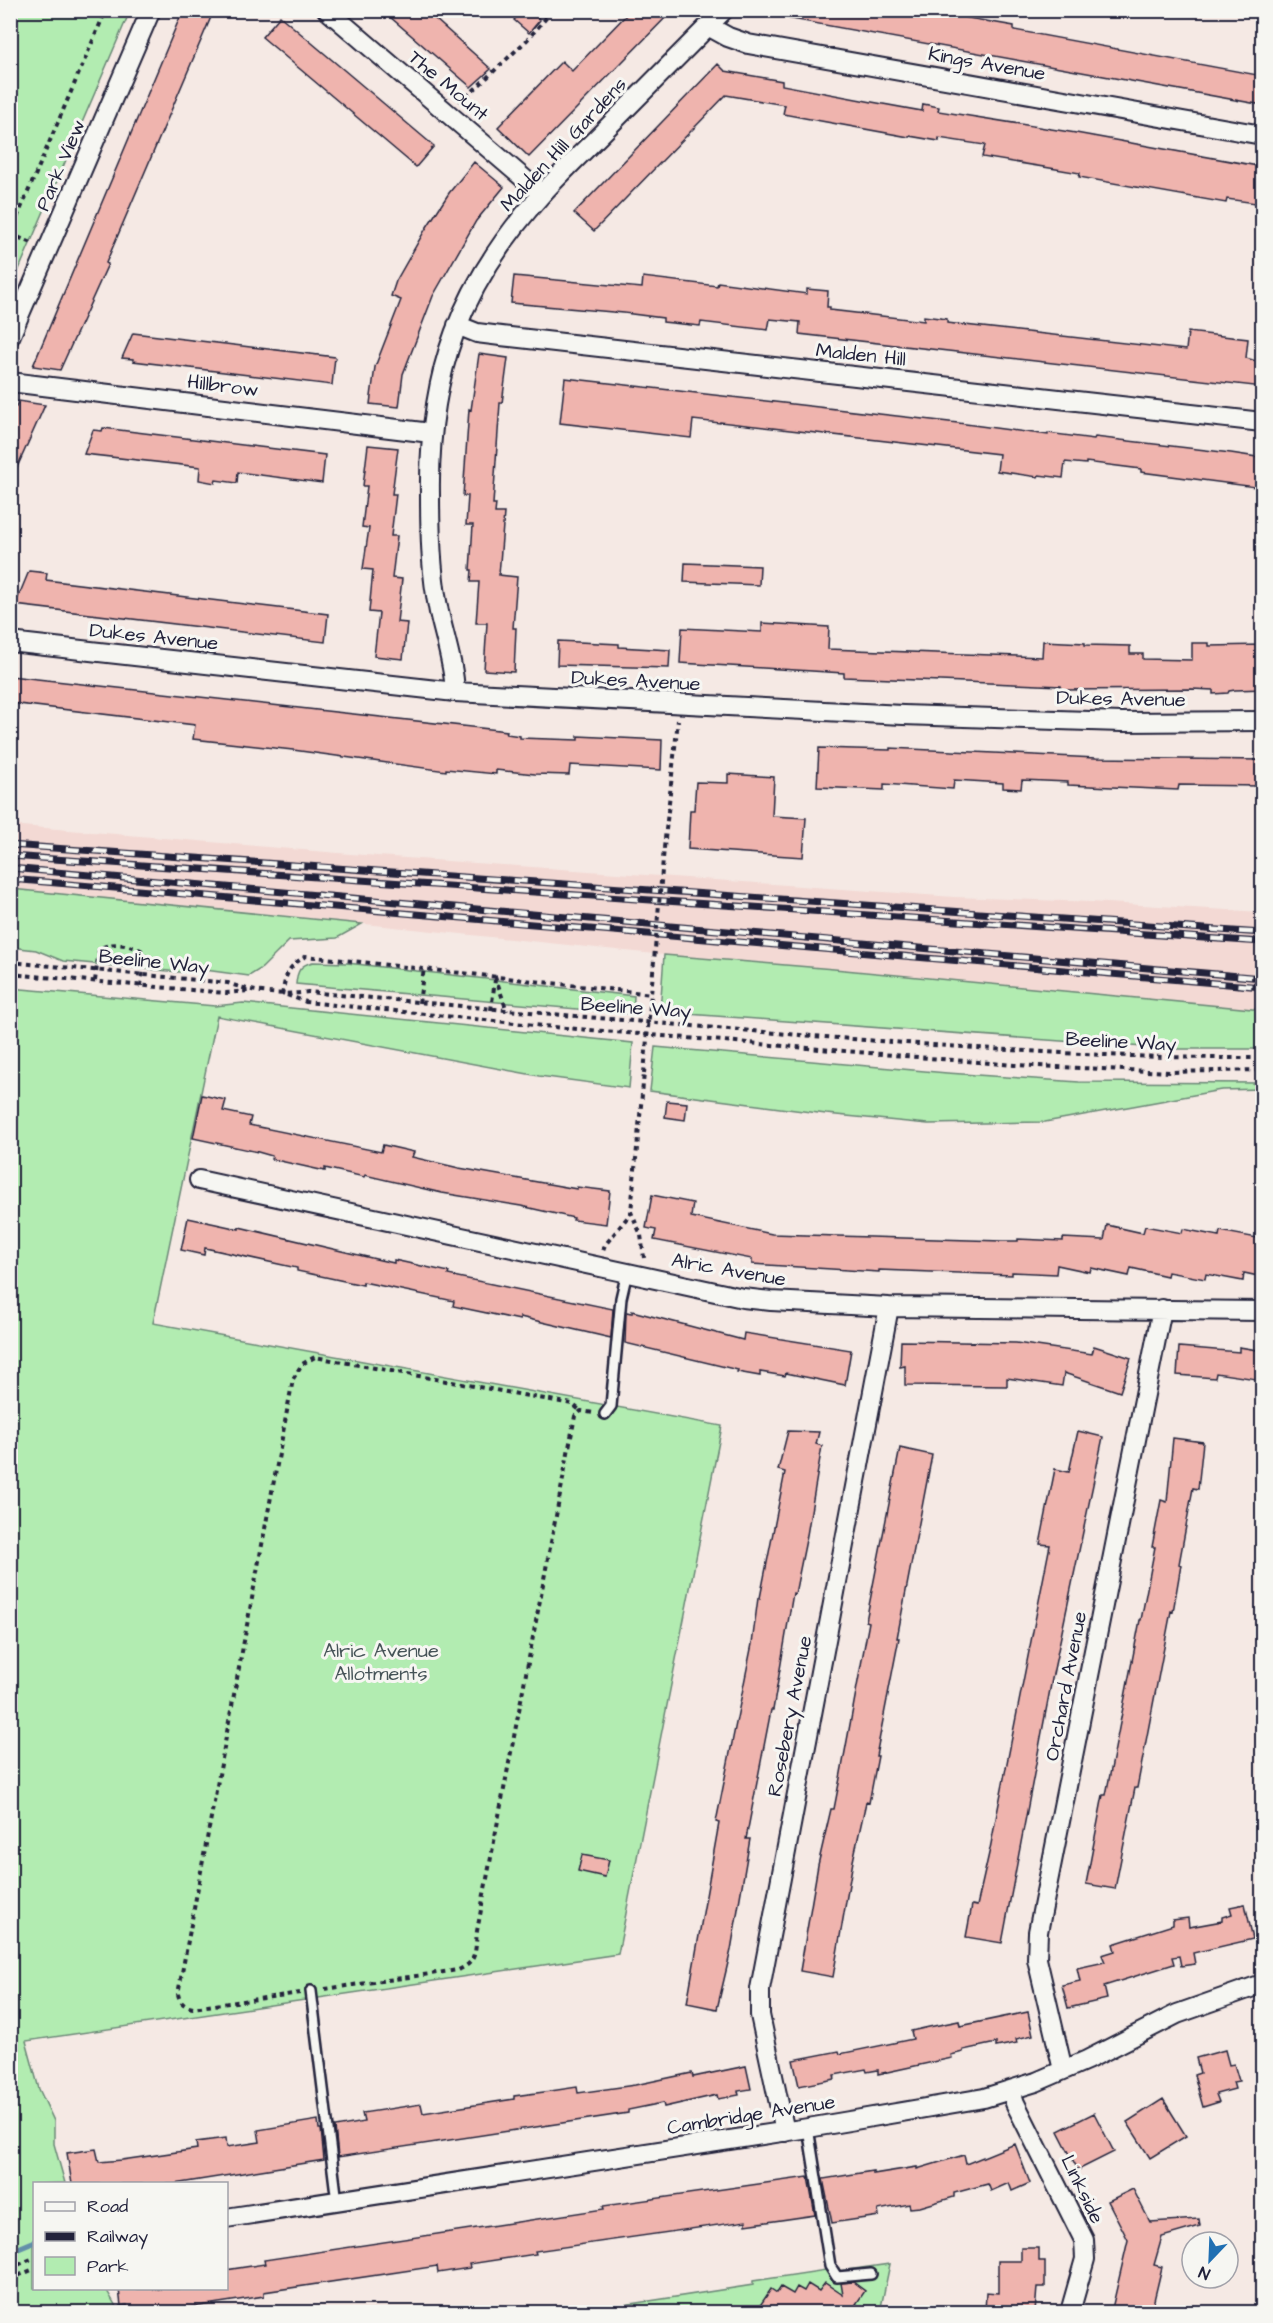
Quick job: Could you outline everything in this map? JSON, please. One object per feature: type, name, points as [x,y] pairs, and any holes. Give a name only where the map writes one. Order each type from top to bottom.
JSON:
[{"type":"street","name":"Park View","points":[[10,338],[151,10]]},
{"type":"street","name":"The Mount","points":[[327,10],[542,194]]},
{"type":"street","name":"Malden Hill Gardens","points":[[455,692],[453,670],[439,612],[432,562],[430,433],[438,386],[456,325],[473,290],[495,255],[542,194],[724,10]]},
{"type":"street","name":"Kings Avenue","points":[[708,26],[728,37],[748,44],[1263,135]]},
{"type":"street","name":"Malden Hill","points":[[456,325],[477,333],[513,338],[1263,422]]},
{"type":"street","name":"Hillbrow","points":[[10,382],[430,433]]},
{"type":"street","name":"Dukes Avenue","points":[[10,642],[455,692],[679,705],[1122,722],[1263,721]]},
{"type":"street","name":"Alric Avenue","points":[[199,1180],[743,1298],[889,1307],[1263,1311]]},
{"type":"street","name":"Rosebery Avenue","points":[[785,2132],[760,2015],[760,1989],[889,1307]]},
{"type":"street","name":"Orchard Avenue","points":[[1063,2070],[1037,1959],[1038,1932],[1162,1310]]},
{"type":"street","name":"Cambridge Avenue","points":[[228,2218],[785,2132],[984,2098],[1011,2091],[1063,2070],[1177,2014],[1263,1984]]},
{"type":"street","name":"Linkside","points":[[1011,2091],[1084,2241],[1085,2259],[1070,2313]]},
{"type":"lane","points":[[605,1414],[611,1406],[621,1298],[627,1272]]},
{"type":"lane","points":[[311,1991],[337,2202]]},
{"type":"lane","points":[[808,2128],[830,2266],[837,2277],[871,2274]]},
{"type":"path","points":[[10,234],[106,10]]},
{"type":"path","points":[[449,114],[527,40],[553,10]]},
{"type":"path","points":[[646,1277],[641,1235],[631,1212],[679,705]]},
{"type":"path","points":[[95,981],[99,950],[108,944],[129,946],[141,950],[144,956],[141,986]]},
{"type":"path","points":[[652,994],[306,956],[292,964],[285,977],[284,995],[306,1002],[554,1027],[1014,1065],[1170,1072],[1263,1070]]},
{"type":"path","name":"Beeline Way","points":[[10,962],[228,983],[248,990],[284,995],[308,992],[491,1010],[1035,1052],[1169,1059],[1263,1058]]},
{"type":"path","points":[[419,1003],[424,968]]},
{"type":"path","points":[[10,974],[226,993],[248,990]]},
{"type":"path","points":[[491,1010],[495,976]]},
{"type":"path","points":[[495,976],[507,1011]]},
{"type":"path","points":[[598,1266],[605,1245],[631,1212]]},
{"type":"path","points":[[581,1411],[575,1416],[479,1919],[474,1956],[469,1965],[458,1970],[193,2008],[185,2006],[179,2001],[178,1994],[293,1379],[302,1364],[315,1357],[572,1404],[581,1411],[605,1414]]},
{"type":"path","points":[[10,2268],[33,2258]]},
{"type":"path","points":[[10,2279],[33,2269]]},
{"type":"shaded area","points":[[10,825],[350,854],[954,897],[1262,912],[1262,1010],[664,955],[11,889]]},
{"type":"green space","points":[[10,11],[130,11],[11,288]]},
{"type":"green space","points":[[11,889],[362,924],[337,938],[289,941],[262,968],[249,976],[205,970],[179,972],[63,961],[36,950],[11,947]]},
{"type":"green space","points":[[664,955],[1262,1010],[1262,1049],[1172,1049],[660,1012]]},
{"type":"green space","points":[[313,962],[347,963],[634,996],[633,1014],[296,984],[300,969]]},
{"type":"green space","name":"Alric Avenue Allotments","points":[[10,988],[215,1006],[243,1003],[633,1043],[629,1088],[539,1076],[217,1016],[153,1323],[722,1426],[618,1954],[26,2041],[39,2089],[54,2121],[54,2144],[65,2182],[33,2182],[33,2290],[107,2290],[119,2312],[11,2312]]},
{"type":"green space","points":[[655,1047],[947,1073],[1079,1082],[1262,1083],[1262,1089],[1221,1090],[1045,1122],[928,1124],[826,1114],[650,1091]]},
{"type":"green space","points":[[890,2264],[880,2312],[578,2312],[753,2285],[753,2281],[839,2268],[840,2271]]},
{"type":"building","points":[[183,10],[214,10],[106,263],[108,264],[60,370],[33,366]]},
{"type":"building","points":[[382,10],[425,10],[491,69],[471,87]]},
{"type":"building","points":[[523,10],[530,10],[540,20],[529,33],[514,20]]},
{"type":"building","points":[[631,10],[673,10],[529,157],[498,127],[562,61],[572,71]]},
{"type":"building","points":[[787,10],[952,10],[951,15],[1014,26],[1014,30],[1263,76],[1263,105],[786,18]]},
{"type":"building","points":[[280,16],[434,146],[416,167],[262,37]]},
{"type":"building","points":[[718,64],[725,71],[782,81],[782,85],[922,111],[923,104],[939,107],[938,111],[1263,167],[1263,204],[1227,199],[1226,203],[1079,177],[1080,173],[982,157],[985,145],[939,138],[939,141],[909,137],[783,114],[785,105],[726,95],[594,231],[574,213]]},
{"type":"building","points":[[474,162],[504,187],[476,221],[433,296],[403,374],[399,407],[370,404],[375,367],[401,300],[391,296],[396,281],[449,193]]},
{"type":"building","points":[[514,276],[642,288],[643,277],[717,286],[718,282],[807,294],[807,289],[828,291],[827,307],[830,307],[830,310],[924,321],[924,316],[947,319],[947,323],[1186,350],[1188,332],[1248,339],[1246,358],[1263,363],[1263,387],[799,334],[800,322],[770,319],[768,330],[701,322],[700,326],[663,322],[663,318],[624,313],[511,303]]},
{"type":"building","points":[[133,333],[335,357],[332,385],[122,358]]},
{"type":"building","points":[[479,354],[508,358],[502,403],[500,403],[493,504],[496,504],[495,513],[504,513],[499,575],[517,577],[513,628],[516,628],[514,672],[484,670],[487,623],[476,623],[479,582],[471,582],[473,525],[466,525],[468,496],[463,496],[469,409],[471,410]]},
{"type":"building","points":[[565,378],[1263,458],[1263,488],[1141,472],[1141,469],[1086,462],[1086,464],[1065,462],[1063,478],[1039,475],[1038,477],[997,471],[999,454],[720,422],[693,420],[691,438],[560,423]]},
{"type":"building","points":[[18,401],[45,405],[10,483],[10,404],[16,407]]},
{"type":"building","points":[[103,428],[325,455],[322,483],[238,472],[237,483],[216,480],[215,483],[199,480],[200,467],[84,454],[93,430],[102,431]]},
{"type":"building","points":[[368,445],[398,448],[392,494],[396,494],[391,536],[397,536],[392,578],[402,579],[397,622],[407,623],[403,659],[374,656],[379,613],[369,612],[373,570],[363,569],[369,528],[362,527],[367,486],[363,486]]},
{"type":"building","points":[[685,563],[760,566],[759,585],[684,582]]},
{"type":"building","points":[[29,571],[47,573],[46,580],[328,614],[325,642],[15,605]]},
{"type":"building","points":[[762,623],[829,627],[828,649],[1042,657],[1043,641],[1130,646],[1130,654],[1143,654],[1143,659],[1192,660],[1192,643],[1209,643],[1209,646],[1263,645],[1263,689],[1213,694],[1213,690],[1192,689],[1061,690],[1061,686],[844,677],[844,673],[680,663],[682,628],[762,632]]},
{"type":"building","points":[[558,641],[619,644],[619,647],[670,650],[669,668],[557,665]]},
{"type":"building","points":[[10,676],[507,731],[506,734],[520,736],[520,738],[578,740],[578,736],[662,740],[661,770],[570,765],[569,775],[496,770],[496,774],[446,769],[446,771],[193,739],[195,725],[10,703]]},
{"type":"building","points":[[819,748],[890,750],[890,748],[1096,758],[1263,760],[1263,786],[1179,785],[1178,790],[1068,785],[1068,782],[1022,780],[1021,789],[1003,788],[1003,783],[954,780],[953,789],[884,784],[884,790],[817,787]]},
{"type":"building","points":[[728,774],[774,777],[772,816],[806,818],[803,857],[688,849],[690,810],[694,810],[696,782],[728,783]]},
{"type":"building","points":[[202,1095],[226,1100],[223,1111],[251,1117],[249,1125],[381,1152],[383,1145],[414,1152],[412,1157],[459,1168],[577,1189],[577,1187],[610,1191],[606,1224],[573,1220],[574,1218],[521,1206],[442,1193],[365,1175],[364,1177],[325,1168],[325,1171],[271,1159],[272,1156],[258,1152],[193,1138]]},
{"type":"building","points":[[667,1101],[687,1103],[685,1120],[665,1117]]},
{"type":"building","points":[[652,1195],[693,1203],[691,1217],[772,1234],[1063,1241],[1063,1238],[1104,1240],[1107,1225],[1143,1233],[1145,1226],[1182,1233],[1183,1229],[1219,1236],[1220,1231],[1263,1239],[1263,1277],[1244,1273],[1243,1281],[1206,1274],[1205,1279],[1168,1272],[1167,1276],[1131,1268],[1129,1276],[1091,1268],[1090,1272],[1057,1265],[1056,1274],[1012,1272],[1012,1275],[879,1270],[879,1272],[752,1264],[752,1259],[654,1240],[656,1230],[646,1228]]},
{"type":"building","points":[[188,1218],[239,1229],[239,1227],[394,1263],[394,1260],[449,1272],[448,1275],[613,1309],[611,1338],[520,1317],[520,1320],[453,1306],[454,1301],[297,1271],[297,1268],[205,1248],[204,1255],[181,1250]]},
{"type":"building","points":[[632,1311],[743,1340],[744,1333],[851,1350],[845,1385],[786,1373],[785,1376],[760,1372],[760,1376],[737,1372],[738,1370],[625,1343],[626,1312],[632,1313]]},
{"type":"building","points":[[901,1341],[1016,1343],[1092,1354],[1094,1346],[1131,1358],[1120,1392],[1064,1373],[1062,1386],[1007,1378],[1007,1386],[905,1385],[905,1366],[900,1367]]},
{"type":"building","points":[[1179,1347],[1239,1352],[1239,1347],[1263,1351],[1263,1380],[1216,1373],[1215,1378],[1177,1375]]},
{"type":"building","points":[[788,1431],[819,1432],[816,1444],[822,1446],[807,1535],[795,1594],[793,1593],[773,1710],[771,1710],[746,1839],[750,1839],[731,1950],[717,2009],[687,2003],[719,1823],[716,1822],[752,1644],[758,1598],[760,1598],[785,1472],[778,1470]]},
{"type":"building","points":[[1078,1431],[1103,1437],[1052,1679],[1002,1943],[966,1937],[972,1905],[977,1906],[990,1849],[1050,1545],[1040,1544],[1055,1469],[1069,1472]]},
{"type":"building","points":[[1173,1438],[1203,1442],[1198,1489],[1193,1488],[1173,1612],[1171,1611],[1115,1889],[1086,1884],[1141,1620],[1155,1547],[1152,1547],[1161,1500],[1167,1502]]},
{"type":"building","points":[[900,1448],[932,1455],[897,1638],[899,1638],[876,1756],[878,1756],[869,1803],[866,1802],[853,1861],[833,1977],[800,1971],[818,1865],[831,1809],[834,1809],[841,1773],[869,1622],[866,1621]]},
{"type":"building","points":[[582,1855],[609,1860],[605,1877],[578,1871]]},
{"type":"building","points":[[1245,1904],[1253,1939],[1193,1953],[1195,1964],[1181,1966],[1179,1956],[1172,1957],[1174,1964],[1104,1986],[1107,1999],[1068,2008],[1062,1985],[1080,1981],[1077,1968],[1105,1962],[1102,1955],[1115,1951],[1113,1944],[1173,1925],[1173,1920],[1188,1918],[1189,1927],[1222,1921],[1222,1917],[1232,1914],[1230,1907]]},
{"type":"building","points":[[1028,2012],[1033,2035],[1016,2039],[1017,2043],[996,2047],[996,2043],[963,2050],[963,2052],[951,2055],[952,2058],[878,2074],[878,2070],[867,2072],[866,2069],[834,2075],[835,2079],[799,2086],[793,2060],[839,2051],[840,2054],[913,2039],[911,2031],[929,2027],[959,2021],[960,2026]]},
{"type":"building","points":[[1225,2050],[1229,2065],[1234,2064],[1239,2081],[1233,2082],[1235,2089],[1216,2094],[1219,2102],[1203,2107],[1194,2075],[1200,2073],[1196,2058]]},
{"type":"building","points":[[746,2066],[751,2089],[738,2091],[739,2095],[718,2099],[717,2095],[664,2107],[663,2103],[628,2110],[628,2113],[338,2157],[335,2127],[364,2122],[362,2113],[421,2104],[423,2113],[514,2099],[514,2096],[577,2087],[578,2093],[635,2085],[692,2073],[693,2077]]},
{"type":"building","points":[[1163,2099],[1186,2136],[1150,2158],[1127,2122]]},
{"type":"building","points":[[1094,2113],[1114,2152],[1078,2170],[1058,2131]]},
{"type":"building","points":[[318,2120],[324,2160],[186,2182],[72,2182],[67,2153],[96,2149],[99,2162],[122,2160],[197,2149],[196,2142],[226,2138],[227,2147],[260,2142],[258,2130]]},
{"type":"building","points":[[1015,2144],[1030,2183],[1012,2191],[1009,2183],[991,2191],[988,2184],[954,2193],[954,2197],[920,2207],[910,2208],[909,2204],[878,2210],[879,2216],[832,2223],[823,2179],[873,2171],[873,2174],[917,2167],[917,2169],[964,2155],[966,2164]]},
{"type":"building","points":[[808,2177],[815,2215],[746,2225],[746,2221],[535,2251],[536,2254],[469,2264],[470,2268],[438,2273],[437,2266],[264,2292],[264,2296],[154,2313],[128,2313],[127,2305],[121,2306],[119,2290],[228,2290],[228,2270],[265,2264],[264,2260],[604,2209],[603,2206]]},
{"type":"building","points":[[1133,2189],[1150,2222],[1199,2219],[1200,2226],[1162,2237],[1154,2265],[1162,2267],[1151,2313],[1111,2313],[1128,2240],[1108,2201]]},
{"type":"building","points":[[1021,2248],[1039,2248],[1039,2261],[1045,2261],[1045,2287],[1037,2287],[1035,2313],[985,2313],[986,2292],[998,2293],[998,2261],[1021,2261]]},
{"type":"building","points":[[853,2282],[865,2291],[856,2304],[869,2313],[755,2313],[771,2289],[777,2293],[781,2287],[793,2294],[797,2287],[804,2291],[808,2284],[819,2291],[825,2283],[843,2295],[841,2283]]},
{"type":"waterway","points":[[10,2252],[33,2242]]},
{"type":"railway","points":[[10,845],[1262,933]]},
{"type":"railway","points":[[10,856],[1262,942]]},
{"type":"railway","points":[[10,868],[1262,978]]},
{"type":"railway","points":[[10,879],[1262,987]]}]
